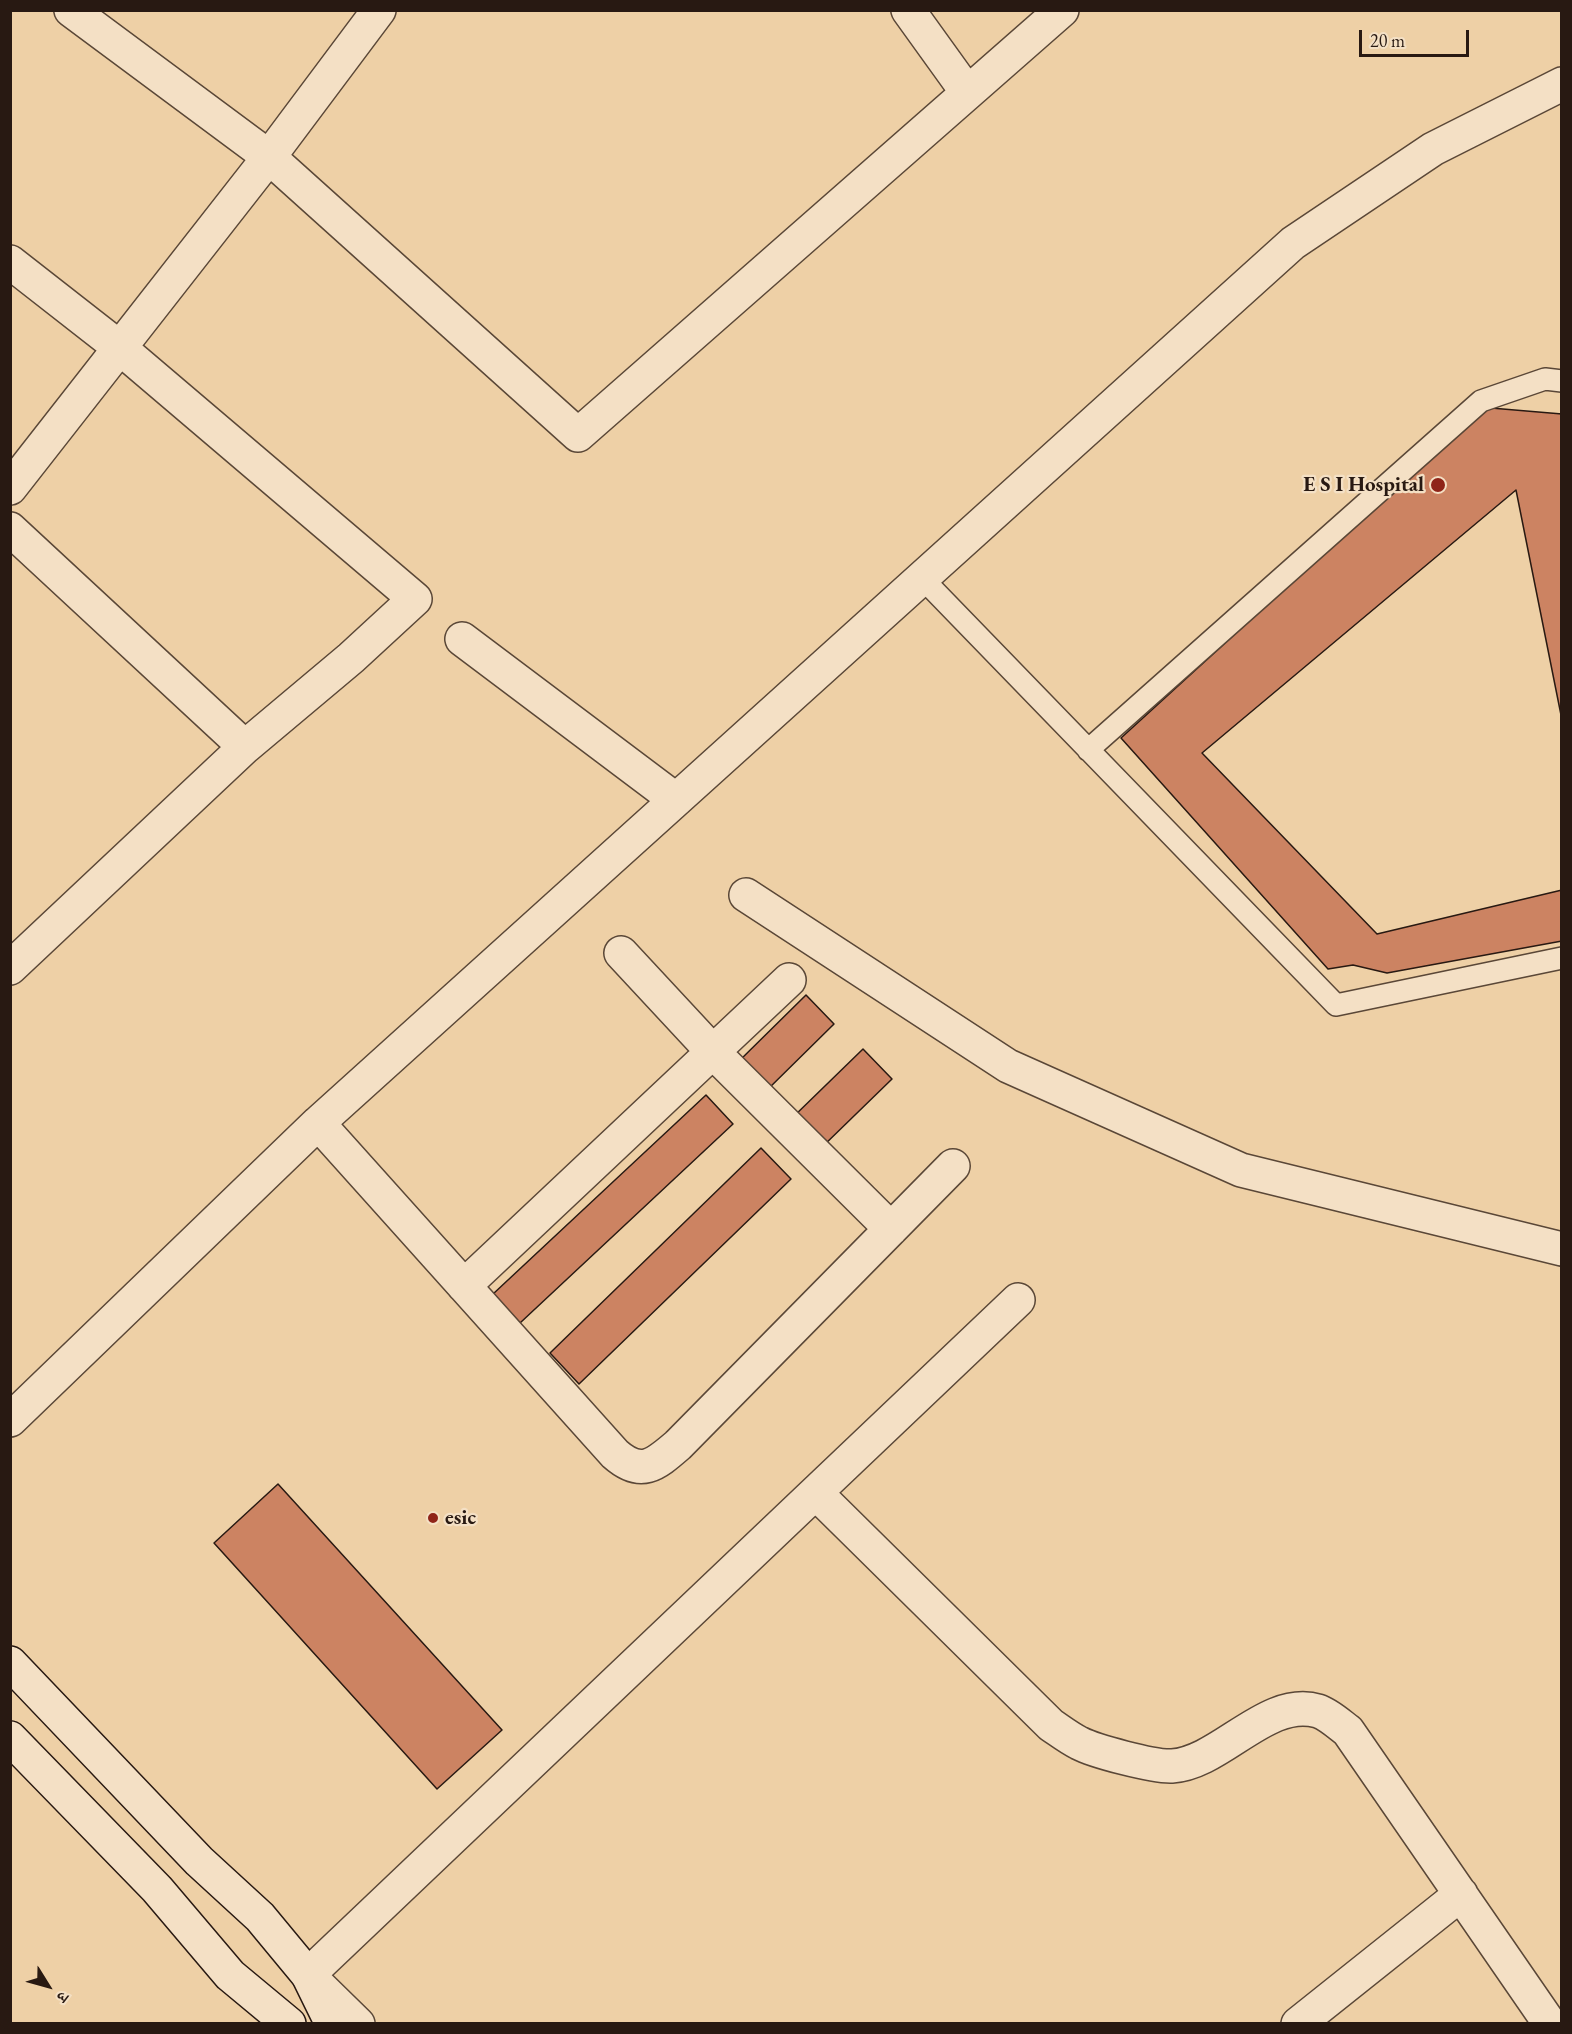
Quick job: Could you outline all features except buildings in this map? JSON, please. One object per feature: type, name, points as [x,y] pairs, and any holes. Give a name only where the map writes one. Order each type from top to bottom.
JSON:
[{"type":"street","points":[[71,10],[269,157],[578,435],[1062,10]]},
{"type":"street","points":[[10,488],[269,157],[379,10]]},
{"type":"street","points":[[908,10],[967,92]]},
{"type":"street","points":[[10,1420],[318,1123],[1293,243],[1433,149],[1562,84]]},
{"type":"street","points":[[10,262],[120,348],[415,599],[351,658],[245,747],[10,968]]},
{"type":"street","points":[[10,529],[245,747]]},
{"type":"street","points":[[462,639],[676,800]]},
{"type":"street","points":[[746,895],[1008,1066],[1241,1170],[1562,1249]]},
{"type":"street","points":[[621,953],[713,1052],[891,1229]]},
{"type":"street","points":[[464,1286],[789,980]]},
{"type":"street","points":[[318,1123],[615,1454],[628,1466],[642,1467],[659,1461],[678,1445],[953,1166]]},
{"type":"street","points":[[308,1975],[1018,1300]]},
{"type":"street","points":[[816,1493],[1052,1725],[1080,1744],[1125,1757],[1171,1766],[1194,1761],[1281,1712],[1301,1708],[1320,1711],[1348,1731],[1550,2024]]},
{"type":"street","points":[[10,1663],[199,1861],[260,1917],[308,1975],[358,2024]]},
{"type":"street","points":[[10,1738],[157,1889],[230,1975],[289,2024]]},
{"type":"street","points":[[1298,2024],[1461,1894]]},
{"type":"street","points":[[308,1975],[332,2024]]},
{"type":"street","points":[[255,1995],[272,2024]]},
{"type":"lane","points":[[1089,750],[1481,401],[1545,379],[1562,381]]},
{"type":"lane","points":[[922,578],[1336,1005],[1562,958]]},
{"type":"place","name":"E S I Hospital","points":[[1438,485]]},
{"type":"place","name":"esic","points":[[433,1518]]}]
